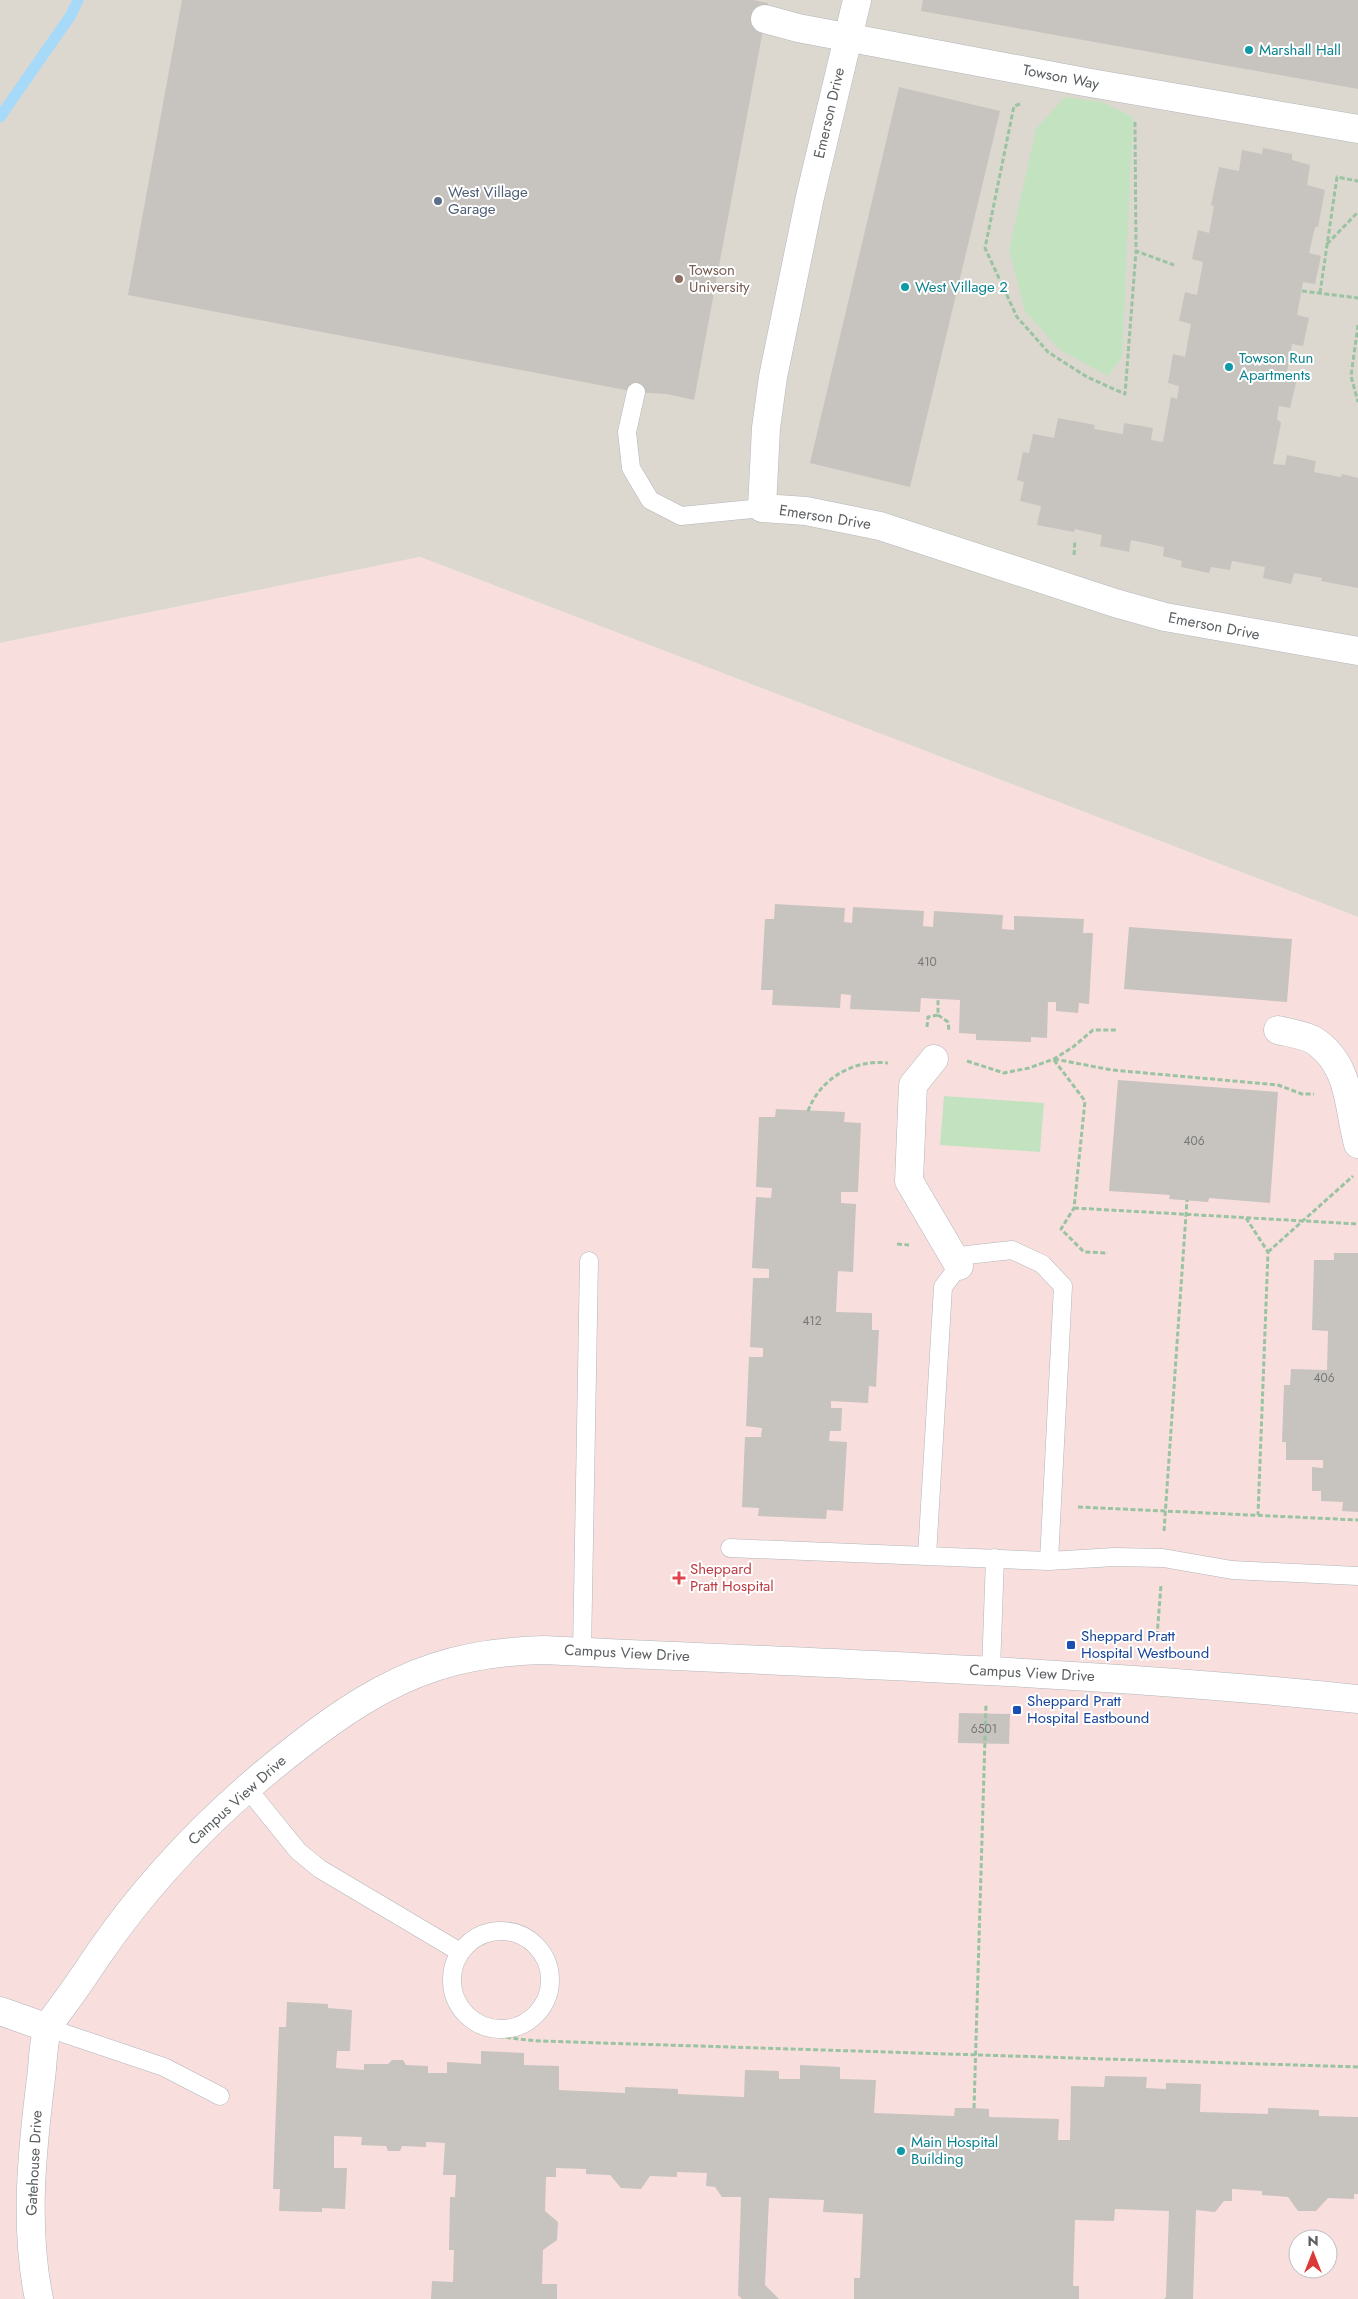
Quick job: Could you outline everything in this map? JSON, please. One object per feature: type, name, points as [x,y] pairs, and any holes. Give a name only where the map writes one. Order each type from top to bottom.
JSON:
[{"type":"street","name":"Emerson Drive","points":[[857,0],[808,206],[773,377],[766,428],[762,508],[806,511],[880,526],[1115,603],[1165,617],[1203,626],[1358,651]]},
{"type":"street","name":"Towson Way","points":[[765,19],[798,28],[1085,82],[1358,129]]},
{"type":"street","points":[[1278,1030],[1314,1040],[1335,1059],[1344,1078],[1349,1096],[1358,1144]]},
{"type":"street","points":[[929,1066],[913,1085],[909,1182],[959,1266]]},
{"type":"street","name":"Campus View Drive","points":[[48,2028],[127,1914],[186,1846],[247,1788],[320,1730],[358,1704],[394,1684],[434,1667],[464,1658],[503,1651],[582,1652],[991,1670],[1262,1689],[1358,1699]]},
{"type":"street","points":[[0,2011],[48,2028]]},
{"type":"street","name":"Gatehouse Drive","points":[[39,2299],[31,2230],[31,2191],[37,2109],[48,2028]]},
{"type":"lane","points":[[636,392],[627,432],[631,468],[650,500],[681,516],[762,508]]},
{"type":"lane","points":[[927,1556],[943,1287],[967,1255],[1012,1250],[1042,1264],[1064,1286],[1049,1561]]},
{"type":"lane","points":[[582,1652],[589,1261]]},
{"type":"lane","points":[[730,1548],[1049,1561],[1114,1557],[1162,1558],[1232,1570],[1358,1576]]},
{"type":"lane","points":[[991,1670],[995,1558]]},
{"type":"lane","points":[[247,1788],[298,1851],[320,1869],[460,1952]]},
{"type":"lane","points":[[504,1931],[521,1935],[535,1944],[545,1958],[550,1973],[550,1990],[543,2006],[532,2019],[518,2027],[501,2030],[486,2027],[472,2021],[458,2003],[451,1981],[454,1966],[460,1952],[472,1940],[488,1933],[504,1931]]},
{"type":"lane","points":[[48,2028],[164,2067],[220,2096]]},
{"type":"path","points":[[1023,103],[1014,106],[985,248],[1016,317],[1048,352],[1087,377],[1125,394],[1136,251],[1134,89]]},
{"type":"path","points":[[1320,293],[1337,176],[1358,181]]},
{"type":"path","points":[[1327,244],[1358,212]]},
{"type":"path","points":[[1136,251],[1174,266]]},
{"type":"path","points":[[1302,291],[1358,298]]},
{"type":"path","points":[[1358,325],[1351,376],[1358,402]]},
{"type":"path","points":[[808,1111],[814,1096],[826,1082],[847,1068],[877,1062],[929,1066],[959,1058],[977,1066],[1004,1072],[1029,1068],[1054,1059],[1073,1047],[1093,1030],[1118,1030]]},
{"type":"path","points":[[1054,1059],[1112,1070],[1278,1085],[1302,1094],[1349,1096]]},
{"type":"path","points":[[1054,1059],[1085,1101],[1074,1208],[1061,1229],[1084,1252],[1108,1254]]},
{"type":"path","points":[[1268,1252],[1358,1172]]},
{"type":"path","points":[[1157,1636],[1187,1200]]},
{"type":"path","points":[[1074,1208],[1358,1224]]},
{"type":"path","points":[[1246,1218],[1268,1252],[1258,1515]]},
{"type":"path","points":[[1070,1506],[1358,1520]]},
{"type":"path","points":[[974,2108],[986,1701]]},
{"type":"path","points":[[470,2027],[504,2038],[540,2041],[1358,2067]]},
{"type":"shaded area","name":"Towson University","points":[[0,0],[1358,0],[1358,917],[420,557],[0,643]]},
{"type":"shaded area","name":"Sheppard Pratt Hospital","points":[[420,557],[1358,917],[1358,2299],[0,2299],[0,643]]},
{"type":"green space","points":[[1065,97],[1102,102],[1133,117],[1122,357],[1108,376],[1060,350],[1025,311],[1009,250],[1036,129]]},
{"type":"green space","points":[[944,1096],[1044,1103],[1040,1152],[940,1145]]},
{"type":"building","name":"West Village Garage","points":[[182,0],[753,0],[768,3],[694,400],[667,394],[636,392],[128,295]]},
{"type":"building","name":"Marshall Hall","points":[[923,0],[1358,0],[1358,89],[921,11]]},
{"type":"building","name":"West Village 2","points":[[899,87],[1000,111],[910,487],[810,463]]},
{"type":"building","name":"Towson Run Apartments","points":[[1263,148],[1292,154],[1292,160],[1310,165],[1307,185],[1325,190],[1318,227],[1315,227],[1309,253],[1321,256],[1315,284],[1303,282],[1297,315],[1309,318],[1303,346],[1292,344],[1286,377],[1297,379],[1290,408],[1279,406],[1277,419],[1281,423],[1273,464],[1285,465],[1287,455],[1316,461],[1314,472],[1341,477],[1342,474],[1358,478],[1358,588],[1321,581],[1322,578],[1294,573],[1291,584],[1263,578],[1265,567],[1232,561],[1230,570],[1211,567],[1209,573],[1181,567],[1182,561],[1163,556],[1164,547],[1131,540],[1129,552],[1100,546],[1102,535],[1075,529],[1074,532],[1037,525],[1041,506],[1020,501],[1024,482],[1017,480],[1023,452],[1029,453],[1033,434],[1054,438],[1058,418],[1095,425],[1094,429],[1123,434],[1124,423],[1153,428],[1151,440],[1163,442],[1171,397],[1177,399],[1179,386],[1168,383],[1173,354],[1185,357],[1191,324],[1179,321],[1185,292],[1197,295],[1203,262],[1192,259],[1198,230],[1209,233],[1214,206],[1211,205],[1219,167],[1239,171],[1242,150],[1262,154]]},
{"type":"building","points":[[775,904],[845,908],[844,922],[852,923],[853,907],[924,911],[923,926],[933,927],[934,911],[1003,915],[1002,929],[1014,930],[1014,916],[1084,919],[1083,933],[1093,933],[1089,1004],[1079,1003],[1078,1013],[1056,1011],[1056,1002],[1048,1002],[1047,1038],[1031,1037],[1031,1042],[976,1040],[976,1034],[959,1033],[960,1000],[921,998],[920,1012],[850,1009],[851,995],[841,994],[840,1008],[772,1005],[773,990],[761,990],[765,919],[774,919]]},
{"type":"building","points":[[1129,927],[1292,939],[1287,1002],[1124,989]]},
{"type":"building","points":[[1118,1080],[1278,1092],[1270,1203],[1209,1198],[1208,1202],[1169,1199],[1170,1195],[1109,1191]]},
{"type":"building","points":[[776,1109],[845,1112],[844,1122],[861,1123],[858,1192],[841,1192],[841,1203],[856,1204],[853,1272],[838,1271],[836,1312],[872,1313],[872,1330],[879,1330],[876,1387],[869,1386],[868,1403],[831,1401],[831,1408],[842,1408],[841,1431],[830,1431],[829,1441],[847,1442],[843,1511],[827,1510],[826,1519],[758,1516],[759,1508],[742,1507],[745,1437],[761,1437],[762,1428],[746,1426],[749,1357],[763,1357],[763,1348],[750,1347],[753,1278],[769,1278],[769,1269],[752,1268],[756,1197],[771,1198],[772,1188],[756,1187],[759,1117],[775,1117]]},
{"type":"building","points":[[1334,1253],[1358,1253],[1358,1512],[1342,1511],[1343,1502],[1321,1501],[1321,1491],[1312,1491],[1312,1467],[1323,1468],[1323,1460],[1286,1460],[1286,1442],[1282,1442],[1284,1385],[1290,1385],[1291,1369],[1327,1370],[1328,1331],[1312,1330],[1314,1260],[1334,1260]]},
{"type":"building","points":[[959,1713],[1010,1714],[1009,1744],[958,1743]]},
{"type":"building","name":"Main Hospital Building","points":[[287,2002],[328,2004],[328,2008],[352,2010],[350,2051],[337,2051],[336,2068],[364,2070],[364,2064],[388,2064],[392,2060],[403,2060],[406,2065],[428,2066],[428,2073],[447,2073],[447,2062],[481,2064],[481,2051],[524,2053],[524,2065],[559,2066],[559,2090],[625,2093],[625,2087],[678,2089],[678,2094],[744,2097],[745,2070],[779,2071],[779,2079],[800,2079],[800,2065],[840,2067],[840,2079],[876,2080],[874,2113],[954,2116],[955,2108],[974,2108],[989,2109],[989,2117],[1059,2119],[1058,2140],[1070,2140],[1071,2086],[1104,2087],[1105,2076],[1147,2077],[1146,2088],[1166,2089],[1166,2083],[1201,2084],[1200,2112],[1268,2114],[1268,2108],[1319,2110],[1319,2116],[1358,2117],[1358,2194],[1354,2194],[1354,2199],[1328,2198],[1316,2211],[1298,2211],[1288,2197],[1262,2195],[1262,2191],[1232,2189],[1232,2201],[1224,2201],[1215,2212],[1196,2210],[1193,2299],[1164,2299],[1166,2297],[1169,2211],[1115,2209],[1114,2221],[1075,2220],[1073,2286],[1079,2286],[1079,2299],[854,2299],[854,2278],[860,2278],[863,2214],[823,2212],[824,2200],[769,2198],[765,2285],[779,2299],[742,2299],[738,2295],[741,2197],[722,2197],[715,2187],[706,2186],[707,2173],[677,2172],[677,2177],[650,2176],[641,2189],[621,2188],[610,2175],[586,2174],[586,2169],[556,2168],[556,2177],[546,2177],[545,2211],[558,2222],[557,2240],[543,2250],[542,2284],[557,2284],[557,2299],[431,2299],[432,2281],[453,2282],[454,2250],[449,2250],[450,2197],[455,2197],[456,2175],[443,2175],[445,2143],[426,2142],[426,2147],[402,2146],[400,2151],[388,2151],[386,2146],[361,2145],[362,2137],[334,2136],[334,2168],[347,2168],[345,2209],[322,2208],[322,2212],[279,2211],[280,2189],[273,2189],[279,2027],[286,2027]]},
{"type":"waterway","points":[[0,117],[71,15],[78,0]]},
{"type":"place","name":"Marshall Hall","points":[[1249,50]]},
{"type":"place","name":"West Village Garage","points":[[438,201]]},
{"type":"place","name":"Towson University","points":[[679,279]]},
{"type":"place","name":"West Village 2","points":[[905,287]]},
{"type":"place","name":"Towson Run Apartments","points":[[1229,367]]},
{"type":"place","name":"Sheppard Pratt Hospital","points":[[679,1578]]},
{"type":"place","name":"Sheppard Pratt Hospital Westbound","points":[[1071,1645]]},
{"type":"place","name":"Sheppard Pratt Hospital Eastbound","points":[[1017,1710]]},
{"type":"place","name":"Main Hospital Building","points":[[901,2151]]}]
